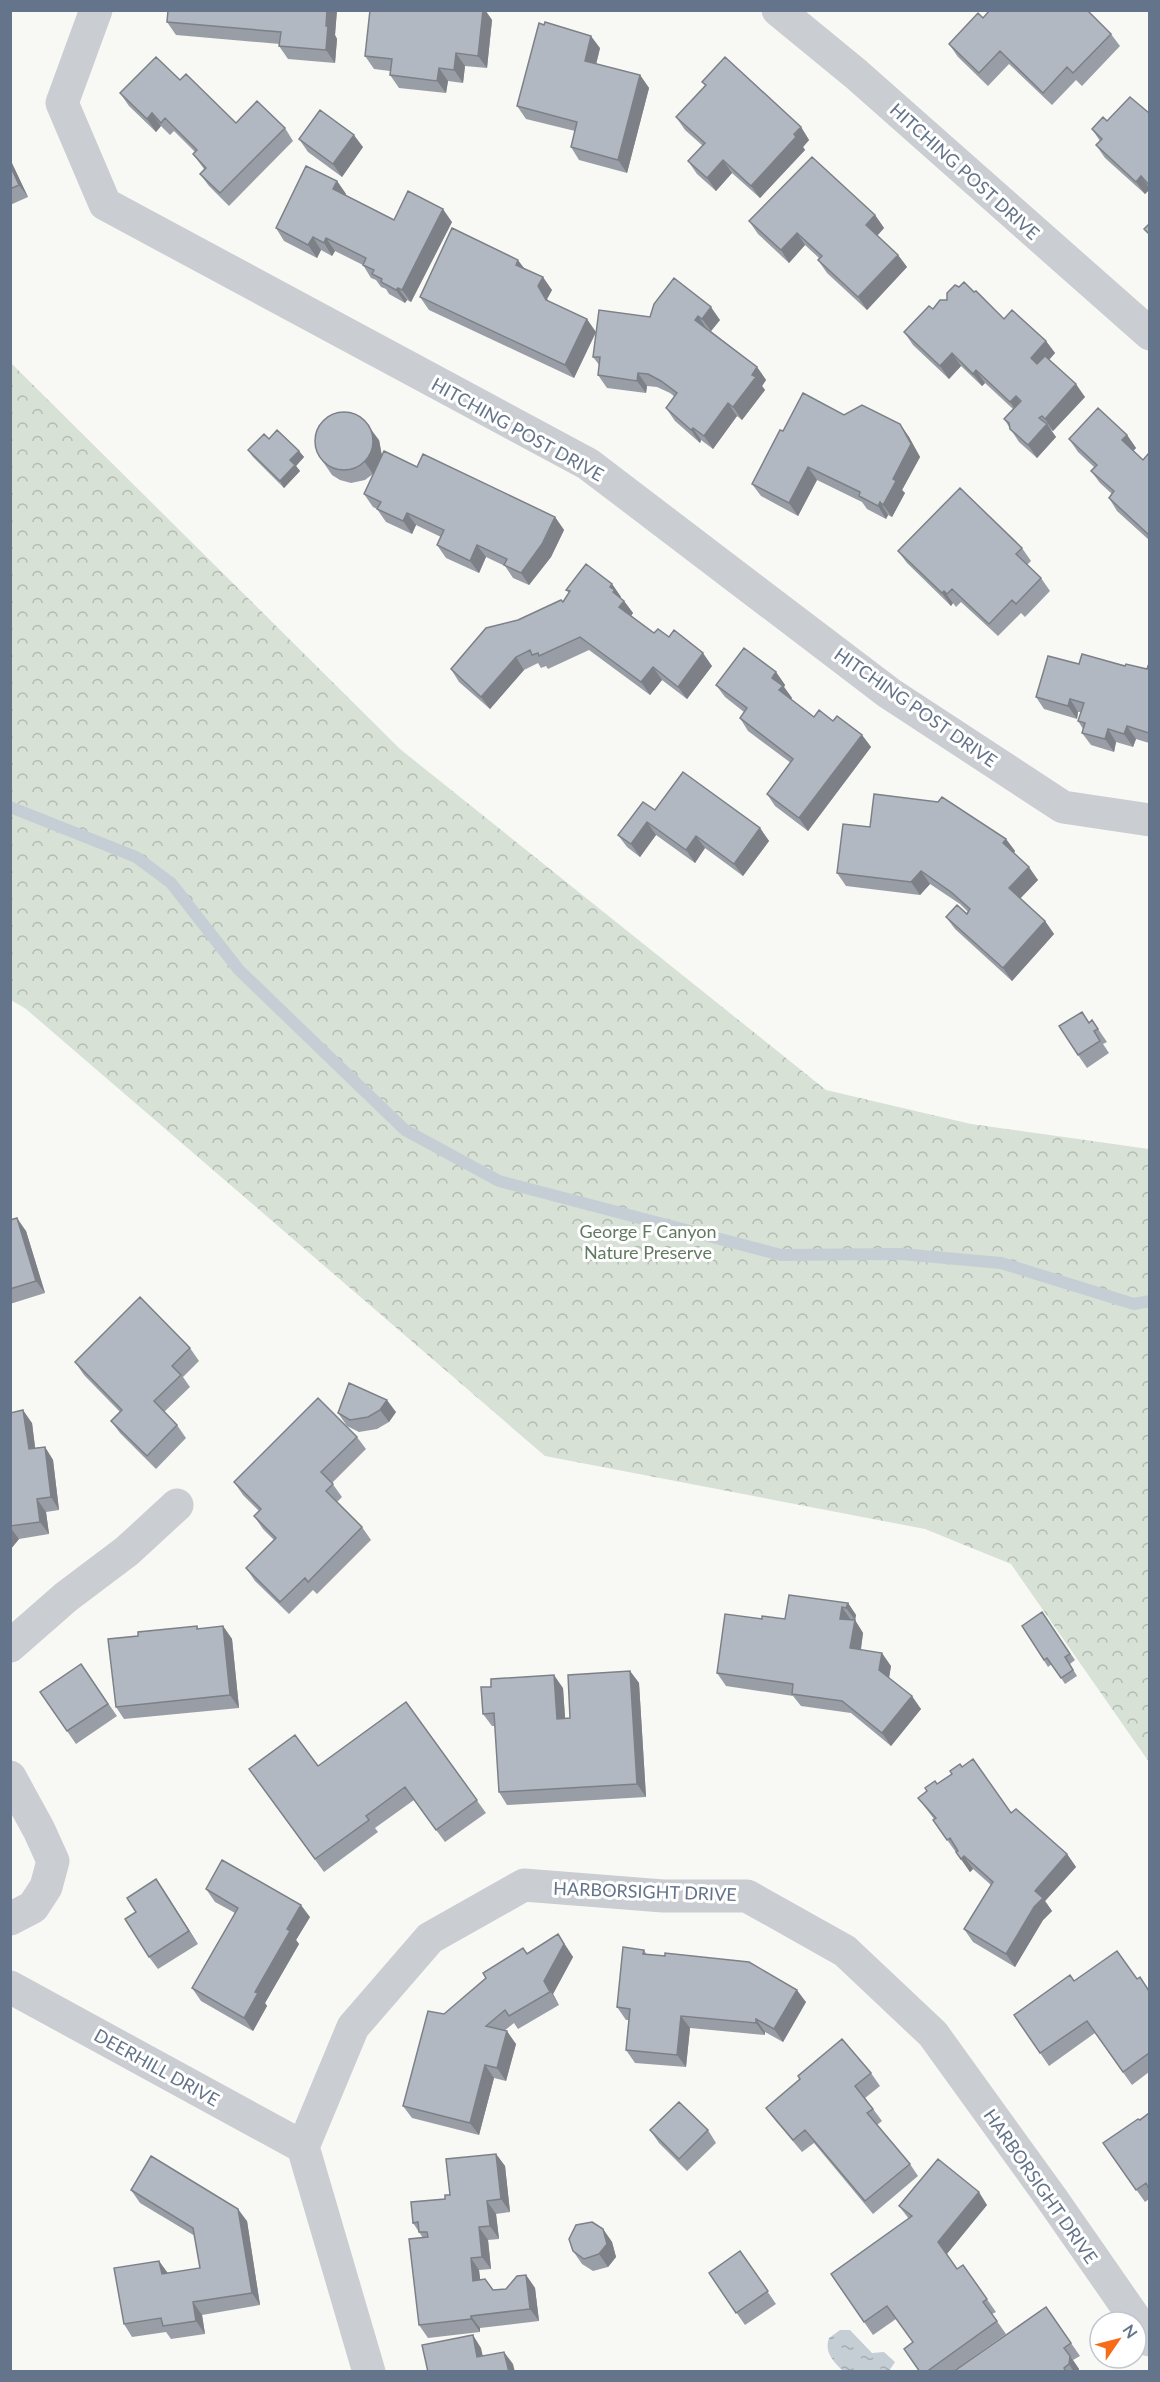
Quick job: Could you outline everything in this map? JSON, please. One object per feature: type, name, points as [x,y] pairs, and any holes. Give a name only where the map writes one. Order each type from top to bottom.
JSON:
[{"type":"street","name":"HITCHING POST DRIVE","points":[[96,10],[62,103],[105,204],[588,464],[890,693],[1063,807],[1149,820]]},
{"type":"street","name":"HITCHING POST DRIVE","points":[[778,10],[855,74],[1149,334]]},
{"type":"street","points":[[10,1646],[66,1597],[127,1551],[177,1505]]},
{"type":"street","points":[[10,1777],[39,1830],[53,1862],[46,1887],[33,1907],[10,1919]]},
{"type":"street","name":"HARBORSIGHT DRIVE","points":[[303,2148],[353,2027],[430,1938],[524,1885],[663,1896],[747,1896],[845,1951],[933,2034],[1052,2199],[1149,2340]]},
{"type":"street","name":"DEERHILL DRIVE","points":[[10,1987],[303,2148]]},
{"type":"street","points":[[303,2148],[369,2372]]},
{"type":"green space","name":"George F Canyon Nature Preserve","points":[[10,362],[400,749],[826,1090],[971,1124],[1149,1149],[1149,1762],[1011,1564],[925,1529],[545,1456],[26,1009],[11,1000]]},
{"type":"water","points":[[840,2330],[850,2330],[872,2353],[884,2352],[895,2362],[889,2371],[843,2371],[833,2360],[828,2348],[829,2338]]},
{"type":"building","points":[[168,10],[327,10],[326,50],[279,46],[281,32],[167,22]]},
{"type":"building","points":[[370,10],[483,10],[478,56],[456,53],[454,70],[439,68],[437,81],[390,75],[392,59],[365,56]]},
{"type":"building","points":[[990,10],[1087,10],[1111,34],[1073,73],[1067,67],[1043,93],[1000,51],[979,73],[949,44],[978,13],[983,18]]},
{"type":"building","points":[[545,22],[591,36],[585,61],[640,75],[618,160],[571,147],[577,122],[517,106],[539,23],[544,25]]},
{"type":"building","points":[[156,57],[180,80],[186,74],[236,123],[257,101],[285,128],[220,193],[200,174],[206,168],[193,154],[197,150],[165,118],[161,123],[152,113],[147,119],[120,93]]},
{"type":"building","points":[[725,57],[801,127],[794,134],[796,137],[751,186],[723,160],[707,178],[688,161],[705,143],[676,117],[706,85],[702,82]]},
{"type":"building","points":[[1130,97],[1149,113],[1149,185],[1141,176],[1136,182],[1096,145],[1102,139],[1092,129],[1103,117],[1107,121]]},
{"type":"building","points":[[320,110],[354,135],[333,164],[299,139]]},
{"type":"building","points":[[812,157],[875,215],[866,225],[898,255],[858,297],[818,260],[822,256],[797,233],[781,250],[749,221]]},
{"type":"building","points":[[10,165],[19,185],[10,189]]},
{"type":"building","points":[[306,166],[337,181],[333,189],[394,220],[408,191],[443,209],[402,290],[398,288],[396,290],[381,282],[382,279],[372,274],[374,270],[363,265],[366,258],[326,238],[324,243],[313,237],[308,245],[276,228]]},
{"type":"building","points":[[1149,224],[1149,234],[1144,229]]},
{"type":"building","points":[[452,228],[518,260],[516,265],[543,277],[538,286],[546,300],[587,319],[565,365],[420,297]]},
{"type":"building","points":[[674,278],[711,307],[702,319],[698,316],[695,320],[757,367],[752,375],[756,377],[733,407],[728,403],[704,436],[693,428],[691,430],[666,408],[677,393],[661,381],[648,374],[638,373],[637,381],[598,375],[600,357],[593,357],[599,310],[650,317],[654,304]]},
{"type":"building","points":[[964,282],[1004,319],[1012,310],[1046,341],[1031,358],[1037,364],[1045,356],[1076,384],[1045,419],[1042,416],[1039,418],[1047,424],[1028,445],[1010,429],[1009,423],[1004,419],[1021,401],[1016,396],[1010,402],[976,370],[973,374],[952,353],[940,366],[904,332],[929,306],[933,309],[940,300],[947,300],[947,293],[955,285],[959,287]]},
{"type":"building","points":[[803,393],[844,415],[862,405],[900,424],[911,444],[893,479],[896,481],[883,505],[880,502],[878,506],[859,496],[860,492],[808,467],[789,503],[752,484],[780,430],[783,431]]},
{"type":"building","points":[[1098,408],[1127,435],[1122,440],[1143,460],[1148,454],[1149,456],[1149,535],[1109,498],[1114,491],[1091,471],[1097,465],[1069,439]]},
{"type":"building","points":[[344,412],[355,414],[368,425],[373,441],[371,452],[360,465],[344,470],[333,468],[320,457],[315,441],[317,430],[328,417]]},
{"type":"building","points":[[277,430],[299,451],[290,460],[295,465],[280,481],[248,450],[264,434],[269,439]]},
{"type":"building","points":[[384,451],[417,467],[423,454],[555,517],[542,544],[521,573],[504,565],[507,559],[477,545],[470,561],[437,545],[444,530],[407,513],[403,521],[377,509],[381,502],[364,494]]},
{"type":"building","points":[[960,488],[1022,548],[1016,554],[1041,578],[1016,604],[1012,600],[989,624],[952,589],[947,594],[944,591],[942,593],[898,551]]},
{"type":"building","points":[[586,564],[612,584],[610,587],[615,590],[613,592],[624,601],[619,607],[654,633],[658,629],[669,637],[674,630],[703,653],[678,687],[653,667],[641,682],[580,637],[539,656],[538,653],[532,655],[530,650],[516,657],[481,697],[451,669],[486,628],[518,620],[561,600],[563,602],[570,591],[566,590]]},
{"type":"building","points":[[744,648],[776,672],[772,678],[783,686],[779,690],[814,717],[819,710],[833,721],[837,716],[862,735],[799,818],[767,794],[793,759],[740,718],[747,708],[716,685]]},
{"type":"building","points":[[1082,654],[1125,666],[1126,664],[1147,669],[1149,667],[1149,733],[1127,726],[1124,734],[1108,729],[1105,739],[1082,733],[1085,723],[1078,721],[1084,703],[1070,699],[1068,706],[1036,697],[1048,656],[1079,664]]},
{"type":"building","points":[[683,772],[760,828],[734,864],[696,836],[686,850],[647,822],[631,844],[618,835],[643,802],[655,810]]},
{"type":"building","points":[[874,794],[938,802],[942,797],[1006,839],[1003,843],[1029,867],[1009,888],[1045,921],[1003,968],[946,917],[957,905],[967,914],[970,909],[921,871],[911,882],[837,873],[843,824],[870,827]]},
{"type":"building","points":[[1082,1012],[1089,1023],[1092,1020],[1098,1029],[1094,1031],[1100,1041],[1078,1055],[1059,1026]]},
{"type":"building","points":[[17,1218],[36,1281],[10,1289],[10,1220]]},
{"type":"building","points":[[140,1297],[190,1348],[172,1366],[181,1375],[154,1401],[177,1425],[147,1456],[111,1421],[122,1410],[75,1362]]},
{"type":"building","points":[[349,1383],[387,1400],[380,1410],[368,1417],[350,1420],[338,1413]]},
{"type":"building","points":[[318,1398],[357,1437],[321,1472],[333,1484],[326,1491],[362,1527],[308,1582],[305,1578],[280,1602],[246,1568],[276,1538],[254,1516],[261,1509],[234,1482]]},
{"type":"building","points":[[23,1410],[29,1449],[45,1447],[51,1497],[37,1499],[40,1522],[10,1526],[10,1413]]},
{"type":"building","points":[[789,1595],[848,1603],[846,1608],[842,1607],[840,1619],[855,1620],[850,1648],[882,1653],[879,1670],[912,1696],[882,1733],[842,1701],[792,1694],[793,1684],[717,1673],[725,1614],[762,1619],[762,1616],[785,1619]]},
{"type":"building","points":[[1042,1612],[1070,1654],[1065,1657],[1073,1670],[1061,1678],[1047,1658],[1044,1660],[1022,1626]]},
{"type":"building","points":[[197,1626],[197,1629],[223,1626],[230,1695],[116,1707],[108,1639],[138,1636],[138,1632]]},
{"type":"building","points":[[81,1664],[108,1704],[67,1731],[40,1692]]},
{"type":"building","points":[[630,1671],[637,1784],[499,1792],[494,1713],[483,1714],[481,1687],[491,1687],[491,1679],[554,1675],[557,1719],[570,1718],[568,1675]]},
{"type":"building","points":[[406,1702],[477,1800],[436,1830],[405,1787],[366,1816],[369,1820],[315,1859],[249,1769],[295,1735],[318,1766]]},
{"type":"building","points":[[973,1759],[1011,1813],[1016,1809],[1067,1854],[1035,1891],[1043,1898],[1034,1907],[1006,1954],[964,1929],[993,1882],[964,1856],[961,1859],[950,1838],[947,1840],[933,1820],[936,1818],[918,1798],[927,1791],[925,1788],[935,1781],[937,1784],[952,1774],[950,1771],[960,1764],[962,1767]]},
{"type":"building","points":[[222,1860],[301,1905],[287,1929],[290,1931],[255,1992],[258,1993],[244,2018],[192,1988],[238,1908],[206,1889]]},
{"type":"building","points":[[156,1879],[189,1931],[149,1957],[125,1919],[136,1912],[127,1898]]},
{"type":"building","points":[[558,1934],[564,1944],[544,1981],[550,1992],[509,2016],[505,2010],[486,2026],[507,2031],[497,2068],[485,2065],[470,2123],[403,2106],[428,2011],[444,2014],[486,1978],[483,1973],[523,1948],[527,1954]]},
{"type":"building","points":[[623,1947],[644,1950],[643,1954],[665,1956],[665,1953],[749,1962],[797,1990],[774,2029],[756,2019],[756,2023],[681,2016],[677,2055],[626,2050],[630,2009],[617,2007]]},
{"type":"building","points":[[1117,1951],[1137,1979],[1140,1977],[1149,1991],[1149,2053],[1123,2072],[1087,2021],[1040,2053],[1014,2015],[1070,1975],[1074,1981]]},
{"type":"building","points":[[842,2039],[871,2073],[855,2086],[873,2109],[867,2113],[910,2164],[865,2201],[805,2130],[793,2140],[766,2108],[800,2079],[798,2076]]},
{"type":"building","points":[[679,2102],[708,2130],[679,2159],[650,2130]]},
{"type":"building","points":[[1149,2113],[1149,2189],[1146,2183],[1136,2190],[1103,2143]]},
{"type":"building","points":[[496,2154],[501,2199],[487,2201],[490,2226],[479,2227],[482,2257],[471,2258],[473,2281],[485,2279],[493,2290],[506,2289],[517,2276],[526,2275],[530,2309],[419,2325],[409,2239],[428,2237],[427,2232],[419,2232],[418,2222],[413,2223],[411,2202],[445,2199],[445,2195],[450,2195],[446,2159]]},
{"type":"building","points":[[151,2156],[238,2209],[252,2293],[193,2302],[196,2321],[163,2326],[161,2318],[124,2324],[114,2268],[159,2261],[162,2274],[200,2268],[193,2228],[131,2190]]},
{"type":"building","points":[[938,2159],[979,2192],[938,2242],[957,2269],[963,2265],[987,2299],[983,2302],[997,2321],[926,2372],[920,2372],[904,2349],[913,2342],[887,2306],[864,2322],[831,2274],[912,2216],[899,2206]]},
{"type":"building","points":[[592,2222],[603,2229],[607,2244],[599,2254],[584,2259],[573,2251],[569,2239],[576,2225]]},
{"type":"building","points":[[740,2251],[768,2291],[736,2313],[709,2273]]},
{"type":"building","points":[[1046,2307],[1071,2343],[1064,2348],[1070,2356],[1069,2364],[1064,2368],[1066,2372],[953,2372]]},
{"type":"building","points":[[473,2335],[477,2357],[504,2352],[509,2372],[428,2372],[422,2345]]},
{"type":"waterway","points":[[10,807],[136,857],[171,883],[239,970],[405,1130],[499,1181],[781,1255],[901,1254],[1001,1263],[1134,1304],[1150,1301]]}]
